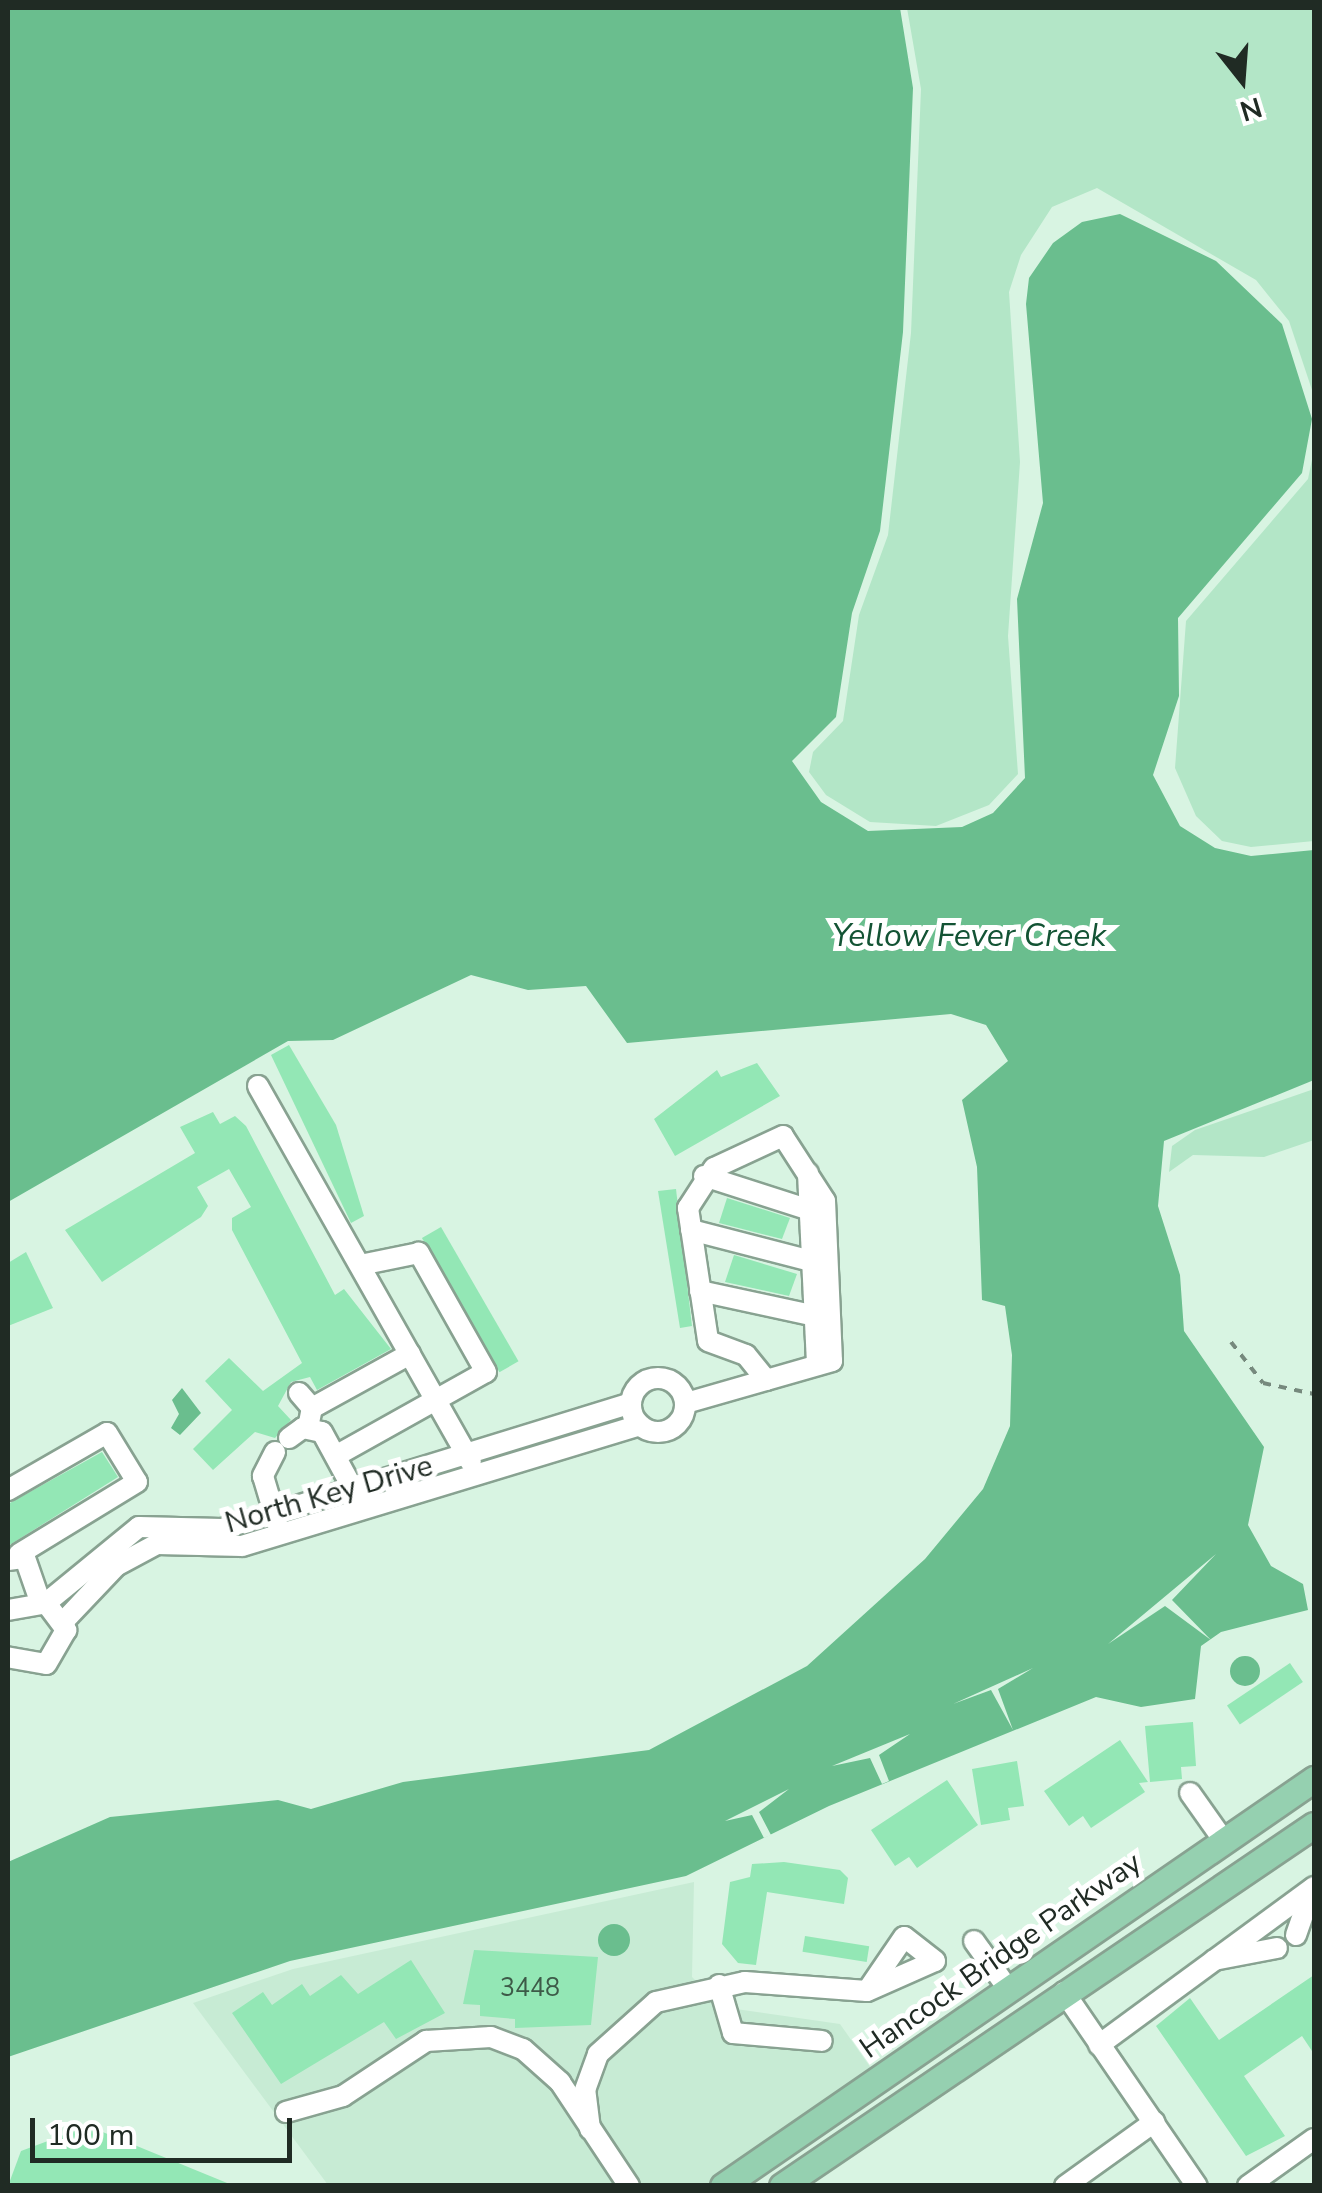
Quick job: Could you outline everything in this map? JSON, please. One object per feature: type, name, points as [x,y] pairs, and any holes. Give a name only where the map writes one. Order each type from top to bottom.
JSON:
[{"type":"main road","name":"Hancock Bridge Parkway","points":[[723,2186],[1314,1779]]},
{"type":"main road","points":[[782,2186],[1314,1825]]},
{"type":"street","points":[[258,1086],[472,1464]]},
{"type":"street","points":[[686,1404],[660,1378],[640,1384],[631,1403],[640,1425],[667,1431],[686,1404],[817,1365],[823,1320],[818,1213],[808,1167],[789,1139],[772,1137],[704,1176],[690,1193],[691,1230],[708,1341],[746,1355],[766,1380]]},
{"type":"street","points":[[704,1176],[818,1213]]},
{"type":"street","points":[[691,1230],[820,1264]]},
{"type":"street","points":[[339,1454],[486,1372],[428,1270],[410,1251],[360,1265]]},
{"type":"street","points":[[700,1291],[823,1320]]},
{"type":"street","points":[[278,1524],[263,1476],[297,1424],[410,1354]]},
{"type":"street","name":"North Key Drive","points":[[43,1602],[139,1527],[222,1529],[278,1524],[472,1464],[631,1403]]},
{"type":"street","points":[[297,1424],[339,1454],[359,1500]]},
{"type":"street","name":"North Key Drive","points":[[472,1464],[640,1425]]},
{"type":"street","points":[[8,1490],[108,1433],[137,1482],[13,1557],[40,1582],[43,1602],[64,1621]]},
{"type":"street","name":"North Key Drive","points":[[10,1661],[55,1658],[64,1621],[134,1552],[242,1546],[278,1524]]},
{"type":"street","points":[[8,1610],[43,1602]]},
{"type":"street","points":[[1190,1794],[1224,1841]]},
{"type":"street","points":[[1099,2044],[1313,1888]]},
{"type":"street","points":[[1296,1935],[1313,1888]]},
{"type":"street","points":[[974,1940],[1009,1990]]},
{"type":"street","points":[[1214,1960],[1277,1948]]},
{"type":"street","points":[[718,1985],[733,2033],[822,2040]]},
{"type":"street","name":"Hancock Bridge Parkway","points":[[590,2072],[610,2036],[642,2011],[718,1985],[868,1991]]},
{"type":"street","points":[[1064,1992],[1198,2186]]},
{"type":"street","points":[[286,2112],[343,2096],[450,2034],[500,2039],[557,2078],[628,2186]]},
{"type":"street","points":[[557,2078],[590,2072],[590,2128]]},
{"type":"street","points":[[1065,2186],[1154,2122]]},
{"type":"street","points":[[1248,2186],[1314,2139]]},
{"type":"path","points":[[1232,1342],[1263,1383],[1314,1394]]},
{"type":"shaded area","points":[[907,8],[1314,8],[1314,396],[1289,321],[1256,280],[1097,188],[1052,207],[1021,255],[1009,292],[1020,462],[1008,636],[1018,774],[989,805],[936,826],[870,822],[826,795],[809,772],[813,752],[843,721],[859,615],[888,535],[911,333],[921,89]]},
{"type":"shaded area","points":[[1314,450],[1314,841],[1251,847],[1222,841],[1196,816],[1175,768],[1186,621],[1308,479]]},
{"type":"shaded area","points":[[1314,1089],[1314,1140],[1264,1157],[1193,1155],[1169,1172],[1172,1146],[1195,1130]]},
{"type":"shaded area","points":[[694,1882],[692,1977],[722,2007],[840,2024],[873,2071],[706,2185],[328,2185],[193,2003],[293,1969]]},
{"type":"water","name":"Yellow Fever Creek","points":[[8,8],[900,8],[913,88],[903,332],[880,531],[852,613],[836,717],[792,761],[821,802],[868,831],[962,827],[993,813],[1025,778],[1017,599],[1043,503],[1026,304],[1029,278],[1053,243],[1082,222],[1120,214],[1216,261],[1282,324],[1312,419],[1302,473],[1178,618],[1179,696],[1153,775],[1180,826],[1215,848],[1251,856],[1314,850],[1314,1080],[1164,1141],[1158,1206],[1180,1275],[1184,1331],[1264,1447],[1248,1525],[1271,1566],[1303,1584],[1308,1610],[1221,1632],[1201,1646],[1195,1699],[1141,1707],[1096,1697],[829,1806],[686,1876],[290,1961],[8,2057],[8,1862],[110,1817],[278,1800],[311,1809],[403,1782],[649,1750],[807,1666],[925,1559],[983,1489],[1010,1426],[1012,1355],[1005,1306],[982,1300],[977,1167],[962,1100],[1008,1061],[986,1025],[951,1014],[627,1043],[586,986],[528,990],[471,975],[333,1040],[288,1041],[8,1202]]},
{"type":"water","points":[[182,1388],[201,1413],[180,1435],[171,1428],[179,1414],[172,1400]]},
{"type":"water","points":[[1245,1656],[1256,1660],[1260,1671],[1256,1682],[1245,1686],[1234,1682],[1230,1671],[1234,1660]]},
{"type":"water","points":[[614,1924],[625,1929],[630,1940],[625,1951],[614,1956],[603,1951],[598,1940],[603,1929]]},
{"type":"pier","points":[[1216,1554],[1172,1600],[1211,1640],[1165,1606],[1108,1644]]},
{"type":"pier","points":[[1033,1668],[998,1689],[1013,1730],[991,1690],[953,1704]]},
{"type":"pier","points":[[910,1734],[879,1755],[889,1781],[882,1784],[870,1758],[832,1766]]},
{"type":"pier","points":[[789,1789],[759,1812],[771,1835],[764,1838],[752,1815],[725,1821]]},
{"type":"building","points":[[289,1045],[336,1125],[364,1216],[351,1223],[271,1055]]},
{"type":"building","points":[[757,1063],[780,1096],[675,1156],[654,1119],[717,1070],[721,1077]]},
{"type":"building","points":[[213,1112],[220,1124],[235,1116],[246,1126],[335,1295],[344,1289],[391,1349],[317,1390],[310,1377],[291,1382],[278,1406],[291,1420],[275,1438],[255,1432],[213,1470],[193,1449],[232,1410],[205,1381],[229,1358],[263,1391],[302,1363],[232,1230],[232,1218],[251,1207],[229,1169],[197,1187],[208,1206],[201,1217],[102,1282],[65,1230],[195,1153],[180,1127]]},
{"type":"building","points":[[676,1189],[692,1326],[680,1328],[658,1191]]},
{"type":"building","points":[[727,1198],[790,1218],[782,1239],[719,1223]]},
{"type":"building","points":[[441,1227],[518,1361],[499,1372],[422,1238]]},
{"type":"building","points":[[26,1252],[53,1308],[8,1326],[8,1263]]},
{"type":"building","points":[[734,1255],[797,1274],[789,1296],[725,1282]]},
{"type":"building","points":[[102,1452],[118,1477],[8,1546],[8,1504]]},
{"type":"building","points":[[1290,1663],[1303,1682],[1240,1725],[1227,1705]]},
{"type":"building","points":[[1193,1722],[1196,1766],[1181,1767],[1182,1779],[1150,1782],[1145,1726]]},
{"type":"building","points":[[1120,1740],[1148,1782],[1139,1783],[1145,1792],[1091,1828],[1083,1816],[1069,1826],[1044,1791]]},
{"type":"building","points":[[1017,1761],[1024,1806],[1008,1808],[1010,1820],[981,1825],[972,1769]]},
{"type":"building","points":[[947,1780],[978,1825],[917,1868],[909,1857],[895,1866],[871,1830]]},
{"type":"building","points":[[784,1862],[840,1870],[848,1878],[844,1904],[767,1892],[756,1965],[738,1963],[722,1944],[730,1882],[750,1877],[752,1864]]},
{"type":"building","points":[[805,1936],[869,1946],[867,1962],[802,1952]]},
{"type":"building","points":[[474,1950],[598,1957],[591,2025],[515,2028],[515,2019],[480,2016],[480,2005],[463,2004]]},
{"type":"building","points":[[411,1960],[445,2013],[396,2039],[384,2022],[281,2084],[232,2013],[263,1992],[272,2005],[302,1984],[310,1996],[341,1975],[358,1994]]},
{"type":"building","points":[[1314,1975],[1314,2054],[1302,2036],[1244,2076],[1285,2136],[1246,2156],[1156,2026],[1190,1998],[1219,2040]]},
{"type":"building","points":[[88,2126],[232,2186],[8,2186],[21,2151]]}]
